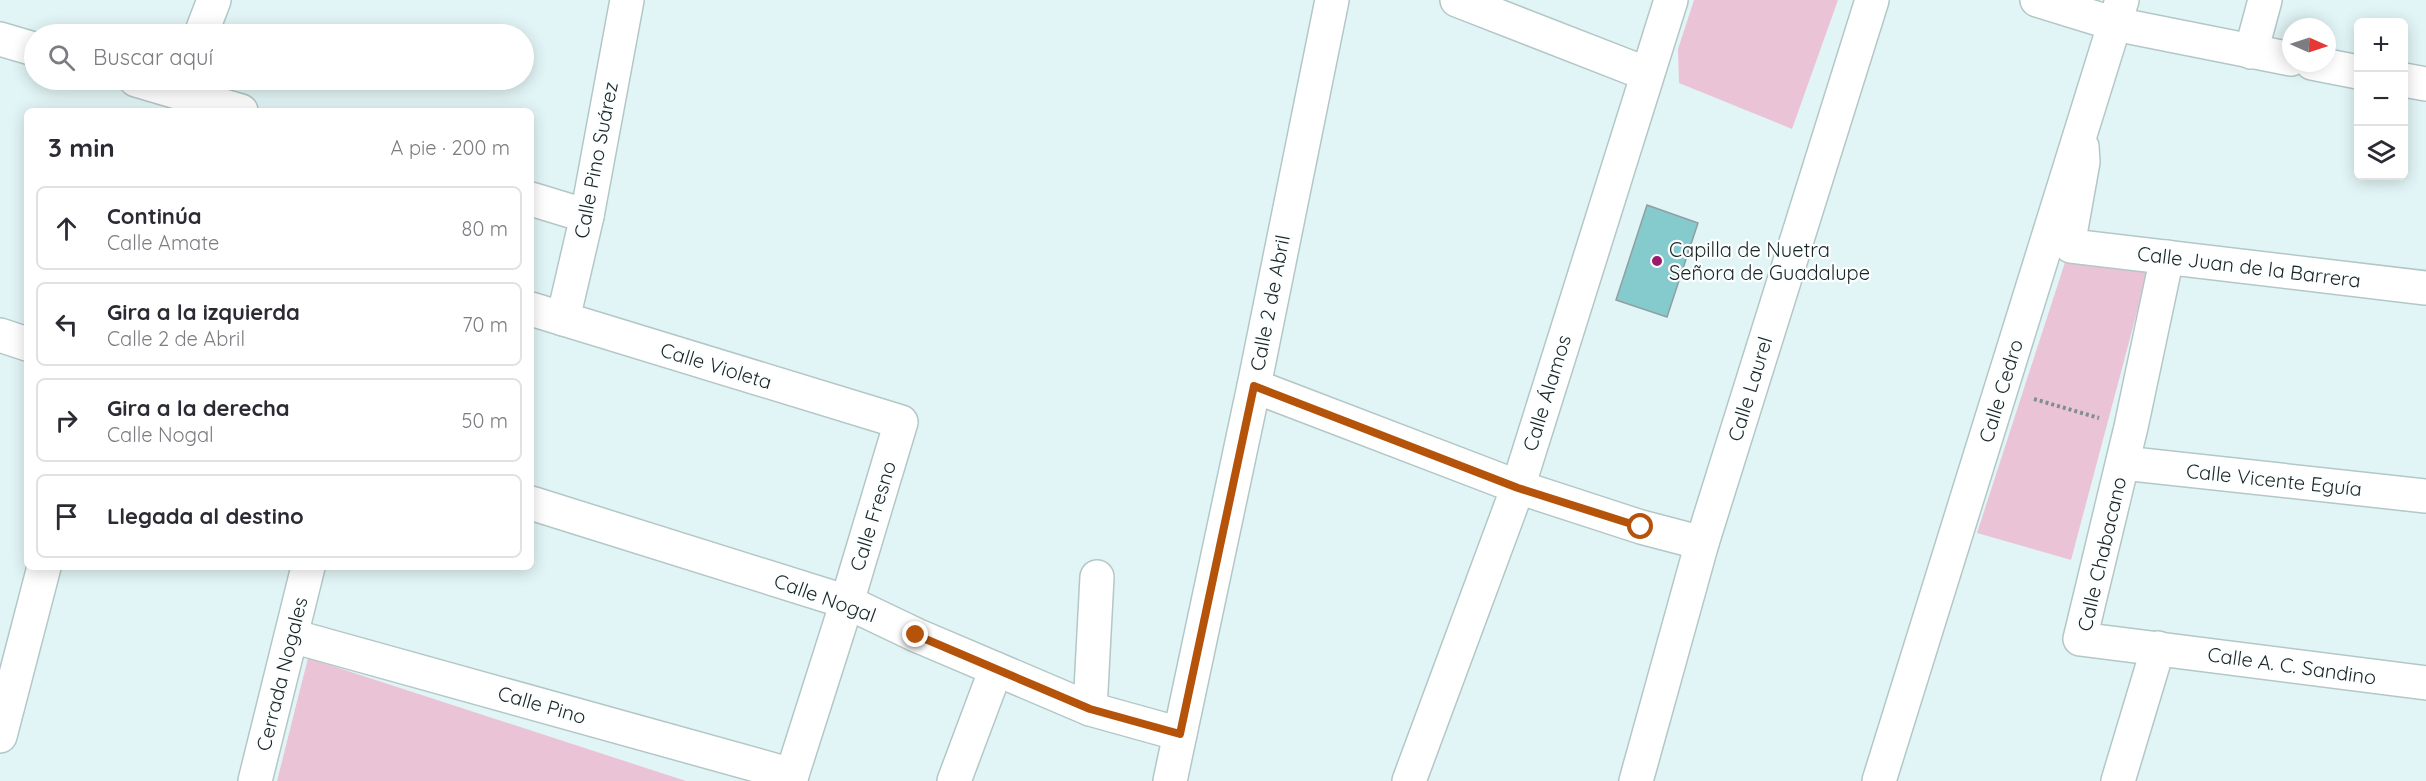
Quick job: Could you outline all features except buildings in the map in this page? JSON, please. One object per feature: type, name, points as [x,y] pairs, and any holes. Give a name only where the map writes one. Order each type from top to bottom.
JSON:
[{"type":"street","points":[[205,24],[214,0]]},
{"type":"street","name":"Calle Pino Suárez","points":[[563,319],[586,216],[627,0]]},
{"type":"street","name":"Calle 2 de Abril","points":[[1170,781],[1254,386],[1332,0]]},
{"type":"street","points":[[1457,0],[1647,74]]},
{"type":"street","name":"Calle Álamos","points":[[1409,781],[1518,488],[1671,0]]},
{"type":"street","name":"Calle Laurel","points":[[1636,781],[1702,543],[1872,0]]},
{"type":"street","points":[[2037,0],[2119,12],[2251,52],[2282,57]]},
{"type":"street","points":[[2251,52],[2265,0]]},
{"type":"street","name":"Calle Cedro","points":[[1879,781],[2119,12]]},
{"type":"street","points":[[0,39],[24,46]]},
{"type":"street","points":[[2336,68],[2354,71]]},
{"type":"street","points":[[2408,81],[2426,84]]},
{"type":"street","points":[[178,94],[230,108]]},
{"type":"street","points":[[2071,246],[2086,162],[2083,125]]},
{"type":"street","points":[[534,200],[586,216]]},
{"type":"street","name":"Calle Juan de la Barrera","points":[[2071,246],[2426,288]]},
{"type":"street","name":"Calle Chabacano","points":[[2158,648],[2080,639],[2123,463],[2167,257]]},
{"type":"street","name":"Calle Violeta","points":[[534,310],[902,422]]},
{"type":"street","points":[[0,335],[24,343]]},
{"type":"street","points":[[1254,386],[1518,488],[1641,527],[1702,543]]},
{"type":"street","name":"Calle Fresno","points":[[791,778],[848,602],[902,422]]},
{"type":"street","name":"Calle Vicente Eguía","points":[[2123,463],[2426,496]]},
{"type":"street","name":"Calle Nogal","points":[[534,504],[848,602],[916,635],[1090,709],[1180,734]]},
{"type":"street","points":[[0,736],[43,570]]},
{"type":"street","name":"Cerrada Nogales","points":[[255,781],[307,570]]},
{"type":"street","points":[[1090,709],[1097,577]]},
{"type":"street","name":"Calle Pino","points":[[292,636],[791,778]]},
{"type":"street","points":[[2118,781],[2158,648]]},
{"type":"street","name":"Calle A. C. Sandino","points":[[2158,648],[2426,683]]},
{"type":"street","points":[[954,781],[996,669]]},
{"type":"path","points":[[2001,390],[2131,427]]},
{"type":"shaded area","points":[[1694,0],[1838,0],[1792,129],[1679,83],[1678,49]]},
{"type":"shaded area","points":[[2068,253],[2150,263],[2071,560],[1977,533]]},
{"type":"shaded area","points":[[308,658],[686,781],[277,781]]},
{"type":"place","name":"Capilla de Nuetra Señora de Guadalupe","points":[[1657,261]]},
{"type":"route","points":[[916,635],[1090,709],[1180,734],[1254,386],[1518,488],[1641,527]]}]
